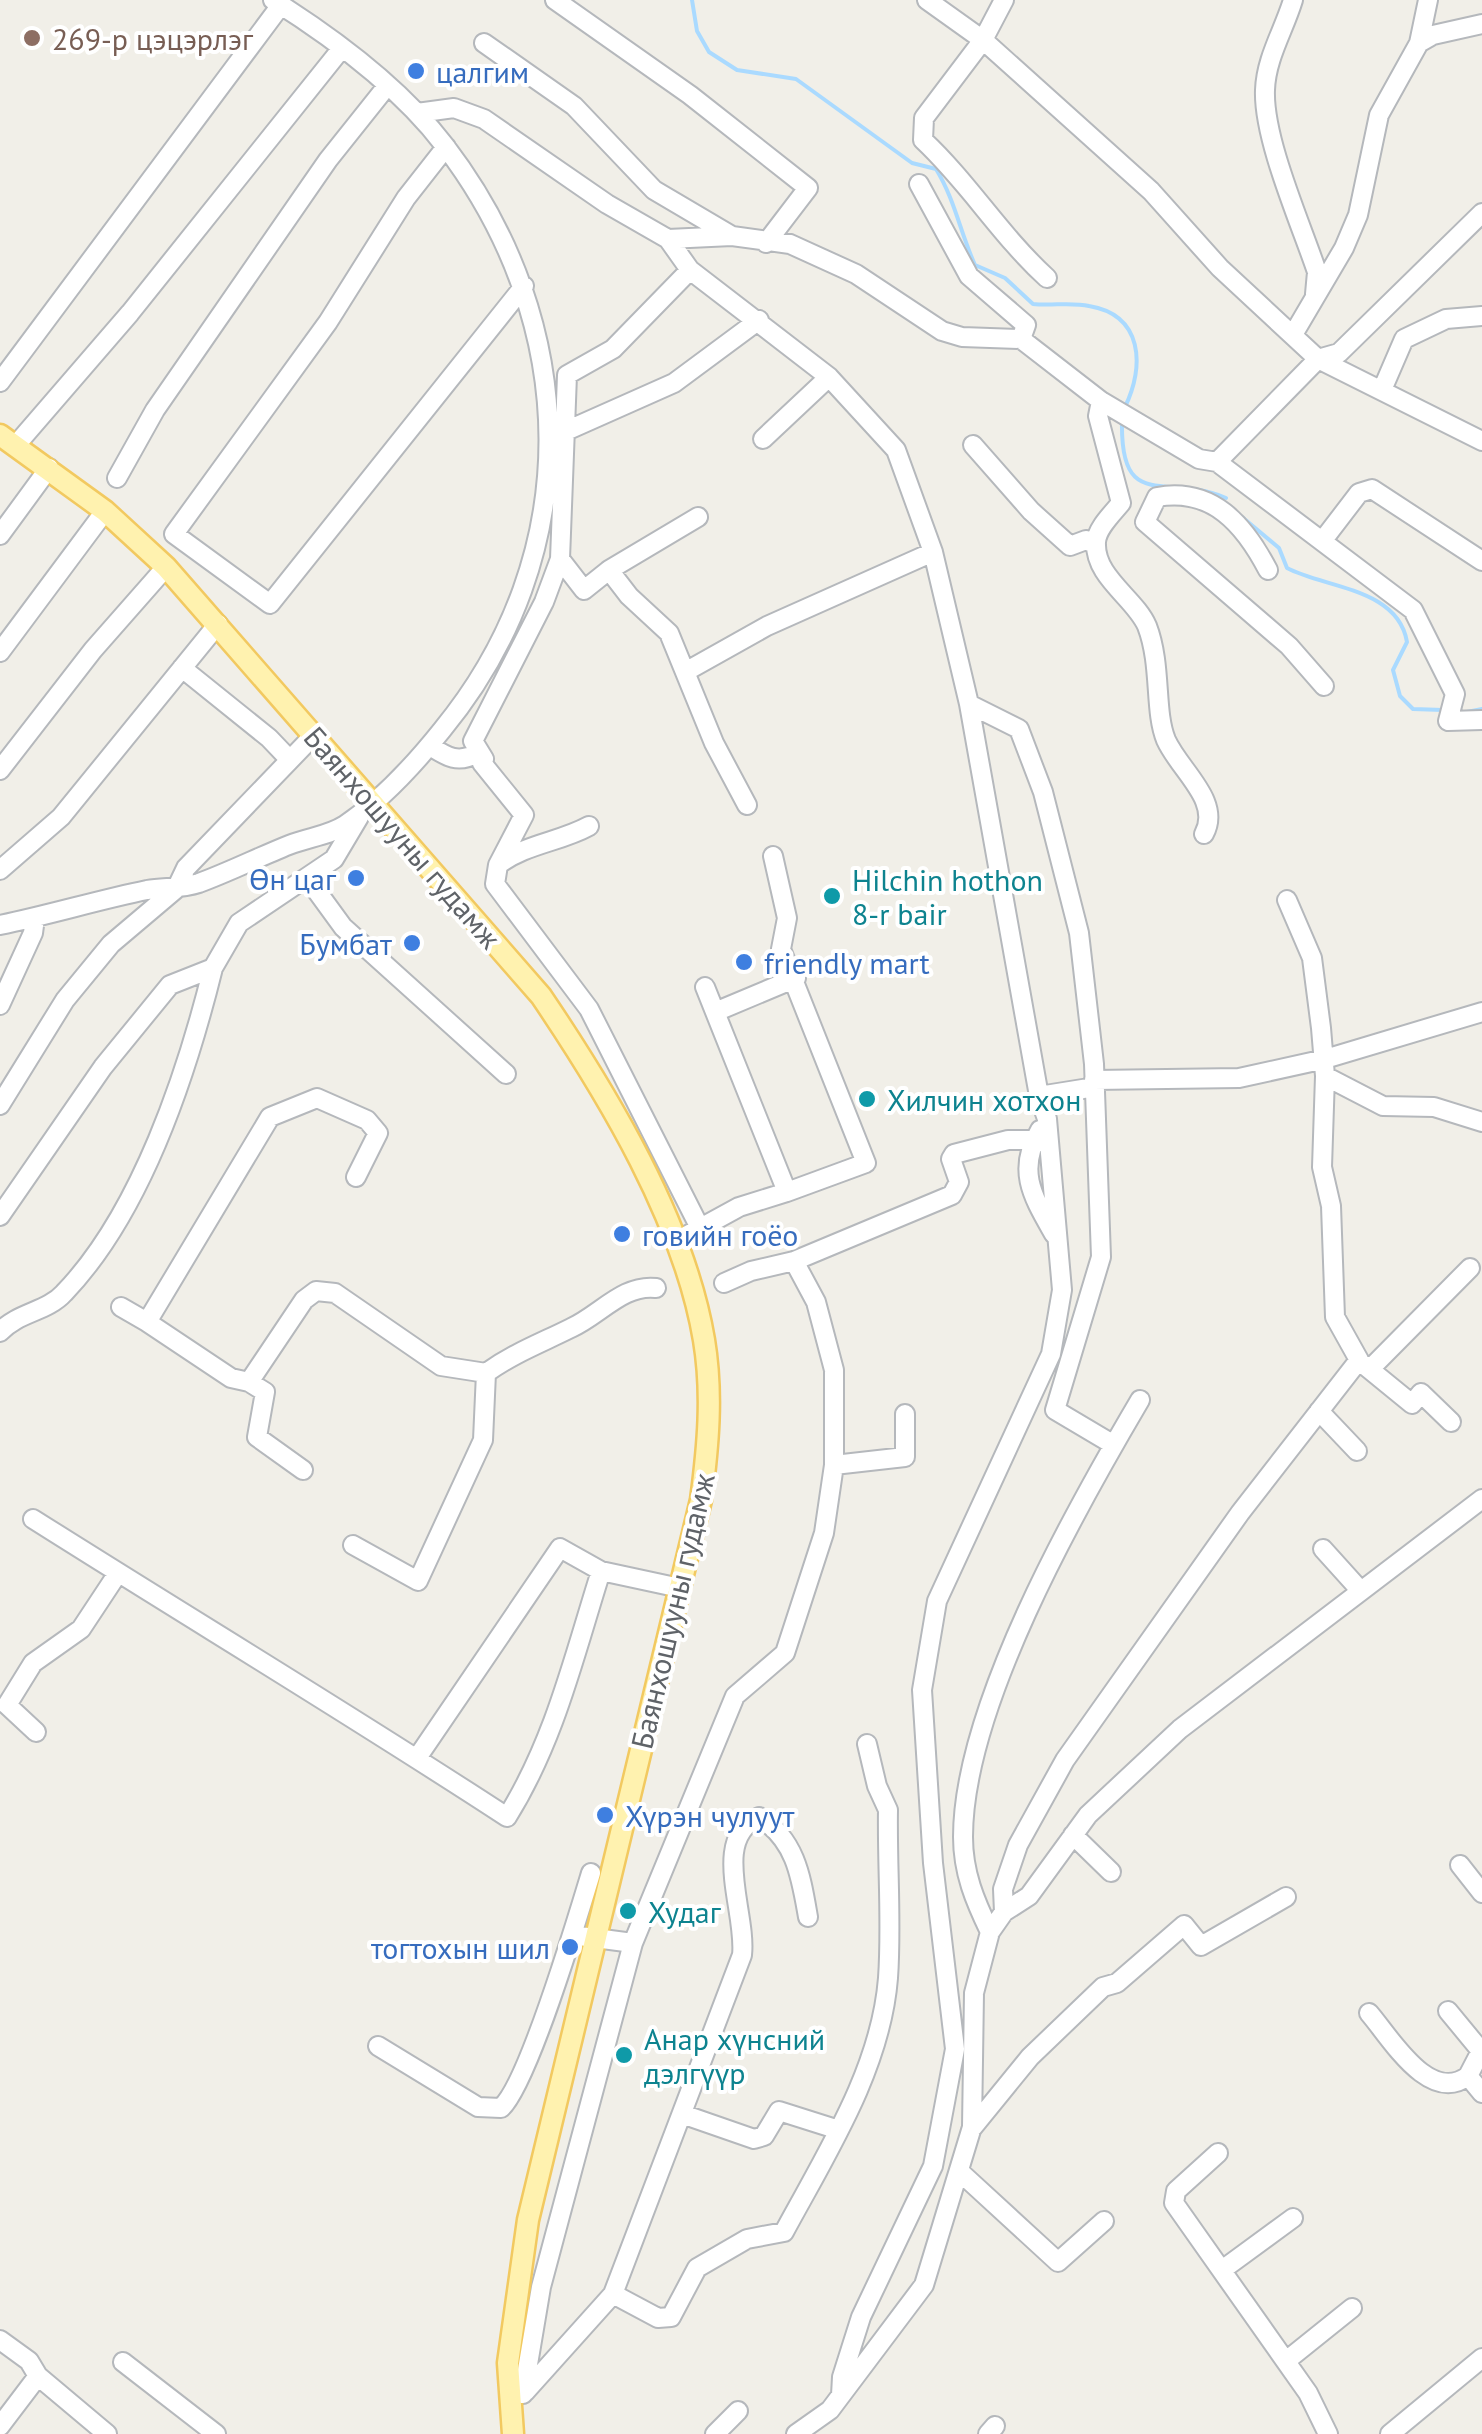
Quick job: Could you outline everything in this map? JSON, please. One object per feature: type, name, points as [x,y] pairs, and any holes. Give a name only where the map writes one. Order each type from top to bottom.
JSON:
[{"type":"main road","name":"Баянхошууны гудамж","points":[[8,440],[105,511],[166,567],[316,734],[367,808],[542,996],[594,1075],[675,1242],[702,1328],[710,1418],[700,1500],[528,2220],[513,2305],[513,2434]]},
{"type":"street","points":[[555,0],[625,47],[808,188],[766,243]]},
{"type":"street","points":[[927,0],[983,40],[1151,191],[1246,294],[1294,333],[1318,359],[1482,441]]},
{"type":"street","points":[[1004,0],[983,40],[924,118],[923,140],[966,180],[998,230],[1047,278]]},
{"type":"street","points":[[1293,0],[1273,50],[1265,90],[1269,130],[1317,272],[1314,299]]},
{"type":"street","points":[[1294,333],[1358,215],[1379,115],[1419,44],[1428,0]]},
{"type":"street","points":[[0,382],[277,2],[387,86],[418,113],[446,147],[482,202],[524,286],[542,352],[549,410],[548,468],[532,562],[494,656],[430,746],[367,808],[328,835],[312,836],[176,889],[112,944],[64,1000],[0,1104]]},
{"type":"street","points":[[1419,44],[1434,35],[1482,24]]},
{"type":"street","points":[[484,43],[574,106],[654,190],[732,236]]},
{"type":"street","points":[[8,440],[130,313],[342,48]]},
{"type":"street","points":[[117,478],[154,410],[328,160],[387,86]]},
{"type":"street","points":[[418,113],[454,108],[484,119],[607,204],[668,239],[690,270],[830,377],[896,450],[932,552],[969,704],[1039,1096],[1047,1118],[1062,1290],[1050,1354],[936,1601],[922,1690],[933,1863],[955,2049],[933,2166],[861,2317],[842,2376],[841,2395]]},
{"type":"street","points":[[446,147],[406,198],[328,322],[174,534],[270,604],[524,286]]},
{"type":"street","points":[[919,184],[968,276],[1026,325],[1021,339]]},
{"type":"street","points":[[1217,462],[1318,359],[1339,353],[1480,216]]},
{"type":"street","points":[[668,239],[732,236],[790,244],[856,274],[942,331],[962,337],[1021,339],[1106,404],[1200,459],[1217,462],[1413,610],[1455,694],[1450,714],[1482,720]]},
{"type":"street","points":[[567,375],[614,349],[690,270]]},
{"type":"street","points":[[1382,390],[1404,339],[1446,319],[1482,316]]},
{"type":"street","points":[[566,431],[674,383],[759,320]]},
{"type":"street","points":[[542,352],[567,375],[560,559],[544,602],[474,735],[478,752],[524,814],[498,865],[495,884],[589,1009],[700,1228]]},
{"type":"street","points":[[763,438],[830,377]]},
{"type":"street","points":[[1106,404],[1098,416],[1121,504],[1100,530],[1096,545],[1113,584],[1136,606],[1158,656],[1164,735],[1180,768],[1210,807],[1210,822],[1204,834]]},
{"type":"street","points":[[973,445],[1031,512],[1070,546],[1086,540],[1096,545]]},
{"type":"street","points":[[0,536],[48,468]]},
{"type":"street","points":[[1116,478],[1151,505]]},
{"type":"street","points":[[1323,540],[1360,493],[1372,489],[1482,560]]},
{"type":"street","points":[[1268,570],[1250,537],[1218,508],[1184,492],[1156,497],[1151,505],[1144,522],[1289,646],[1324,686]]},
{"type":"street","points":[[0,652],[105,511]]},
{"type":"street","points":[[560,559],[584,590],[609,570],[698,517]]},
{"type":"street","points":[[685,672],[766,626],[932,552]]},
{"type":"street","points":[[0,770],[166,567]]},
{"type":"street","points":[[609,570],[628,596],[669,632],[746,805]]},
{"type":"street","points":[[0,870],[61,817],[218,624]]},
{"type":"street","points":[[182,668],[269,738],[290,760]]},
{"type":"street","points":[[969,704],[1020,729],[1044,792],[1078,933],[1094,1083],[1101,1256],[1055,1410],[1114,1445]]},
{"type":"street","points":[[176,889],[186,868],[316,734]]},
{"type":"street","points":[[430,746],[449,759],[467,759],[478,752]]},
{"type":"street","points":[[0,1332],[16,1316],[62,1296],[110,1230],[149,1160],[194,1046],[212,968],[239,922],[308,879],[346,844],[367,808]]},
{"type":"street","points":[[498,865],[512,854],[566,838],[590,826]]},
{"type":"street","points":[[675,1242],[739,1206],[866,1163],[782,949],[787,918],[772,856]]},
{"type":"street","points":[[308,879],[343,927],[506,1074]]},
{"type":"street","points":[[0,925],[152,889],[176,889]]},
{"type":"street","points":[[1287,900],[1312,958],[1325,1067],[1322,1167],[1331,1206],[1334,1317],[1364,1365],[1412,1404],[1421,1393],[1451,1422]]},
{"type":"street","points":[[0,1005],[33,933],[34,918]]},
{"type":"street","points":[[0,1216],[103,1068],[170,985],[212,968]]},
{"type":"street","points":[[715,1012],[796,978]]},
{"type":"street","points":[[704,987],[788,1192]]},
{"type":"street","points":[[1039,1096],[1094,1083],[1218,1081],[1325,1067],[1482,1012]]},
{"type":"street","points":[[1325,1067],[1383,1106],[1434,1107],[1482,1122]]},
{"type":"street","points":[[146,1322],[270,1117],[317,1098],[367,1120],[378,1133],[356,1177]]},
{"type":"street","points":[[1047,1118],[1026,1165],[1027,1186],[1060,1243]]},
{"type":"street","points":[[724,1283],[794,1261],[952,1195],[959,1182],[951,1160],[954,1154],[1008,1140],[1034,1140]]},
{"type":"street","points":[[525,2392],[541,2287],[633,1944],[735,1696],[785,1652],[798,1624],[824,1533],[834,1465],[836,1387],[831,1346],[816,1302],[794,1261]]},
{"type":"street","points":[[1004,1912],[1004,1889],[1018,1845],[1065,1760],[1240,1512],[1319,1412],[1470,1268]]},
{"type":"street","points":[[249,1382],[295,1310],[316,1291],[335,1293],[441,1366],[486,1373],[518,1350],[572,1328],[624,1294],[656,1288]]},
{"type":"street","points":[[1062,1290],[1080,1329]]},
{"type":"street","points":[[120,1307],[230,1378],[249,1382],[266,1392],[257,1437],[304,1470]]},
{"type":"street","points":[[354,1546],[418,1581],[483,1440],[486,1373]]},
{"type":"street","points":[[990,1932],[969,1889],[962,1836],[989,1698],[1140,1400]]},
{"type":"street","points":[[1319,1412],[1357,1451]]},
{"type":"street","points":[[834,1465],[905,1457],[905,1414]]},
{"type":"street","points":[[796,2434],[830,2410],[924,2286],[972,2127],[974,1993],[990,1932],[1004,1912],[1029,1896],[1088,1815],[1180,1730],[1482,1499]]},
{"type":"street","points":[[33,1519],[507,1817],[536,1770],[567,1688],[601,1571]]},
{"type":"street","points":[[417,1758],[560,1548],[601,1571],[680,1588]]},
{"type":"street","points":[[1322,1548],[1360,1590]]},
{"type":"street","points":[[36,1732],[4,1707],[33,1663],[81,1630],[118,1573]]},
{"type":"street","points":[[613,2294],[658,2318],[671,2318],[697,2268],[747,2239],[784,2232],[839,2130],[870,2056],[888,1982],[888,1810],[876,1786],[867,1744]]},
{"type":"street","points":[[510,2412],[613,2294],[742,1955],[744,1935],[733,1862],[736,1836],[746,1822],[759,1817],[788,1844],[799,1868],[808,1918]]},
{"type":"street","points":[[1073,1835],[1112,1872]]},
{"type":"street","points":[[1460,1865],[1482,1893]]},
{"type":"street","points":[[378,2046],[478,2107],[501,2108],[512,2096],[591,1873]]},
{"type":"street","points":[[972,2127],[1030,2058],[1103,1987],[1117,1982],[1184,1925],[1201,1946],[1286,1898]]},
{"type":"street","points":[[572,1935],[633,1944]]},
{"type":"street","points":[[1368,2012],[1422,2075],[1442,2084],[1459,2082],[1468,2076],[1481,2052],[1448,2011]]},
{"type":"street","points":[[539,2024],[572,2033]]},
{"type":"street","points":[[1468,2076],[1482,2093]]},
{"type":"street","points":[[682,2114],[759,2139],[779,2111],[785,2110],[839,2130]]},
{"type":"street","points":[[1218,2153],[1176,2191],[1174,2203],[1286,2361],[1328,2434]]},
{"type":"street","points":[[960,2172],[1058,2262],[1104,2221]]},
{"type":"street","points":[[1222,2270],[1293,2218]]},
{"type":"street","points":[[1286,2361],[1352,2308]]},
{"type":"street","points":[[0,2340],[29,2361],[38,2376],[108,2434]]},
{"type":"street","points":[[1390,2434],[1482,2358]]},
{"type":"street","points":[[123,2362],[216,2434]]},
{"type":"street","points":[[0,2426],[38,2376]]},
{"type":"street","points":[[715,2434],[738,2411]]},
{"type":"waterway","points":[[692,0],[697,31],[709,52],[737,70],[796,79],[912,163],[936,169],[975,265],[1005,278],[1033,304],[1089,306],[1120,320],[1135,344],[1137,359],[1125,407]]},
{"type":"waterway","points":[[1122,421],[1123,450],[1129,469],[1138,479],[1151,485],[1204,491],[1226,498]]},
{"type":"waterway","points":[[1242,517],[1279,548],[1287,568],[1358,592],[1390,610],[1401,624],[1407,642],[1393,670],[1400,696],[1413,709],[1443,710]]},
{"type":"waterway","points":[[1467,712],[1482,709]]},
{"type":"place","name":"269-р цэцэрлэг","points":[[32,38]]},
{"type":"place","name":"цалгим","points":[[416,71]]},
{"type":"place","name":"Өн цаг","points":[[356,878]]},
{"type":"place","name":"Hilchin hothon 8-r bair","points":[[832,896]]},
{"type":"place","name":"Бумбат","points":[[412,943]]},
{"type":"place","name":"friendly mart","points":[[744,962]]},
{"type":"place","name":"Хилчин хотхон","points":[[867,1099]]},
{"type":"place","name":"говийн гоёо","points":[[622,1234]]},
{"type":"place","name":"Хүрэн чулуут","points":[[605,1815]]},
{"type":"place","name":"Худаг","points":[[628,1911]]},
{"type":"place","name":"тогтохын шил","points":[[570,1947]]},
{"type":"place","name":"Анар хүнсний дэлгүүр","points":[[624,2055]]}]
